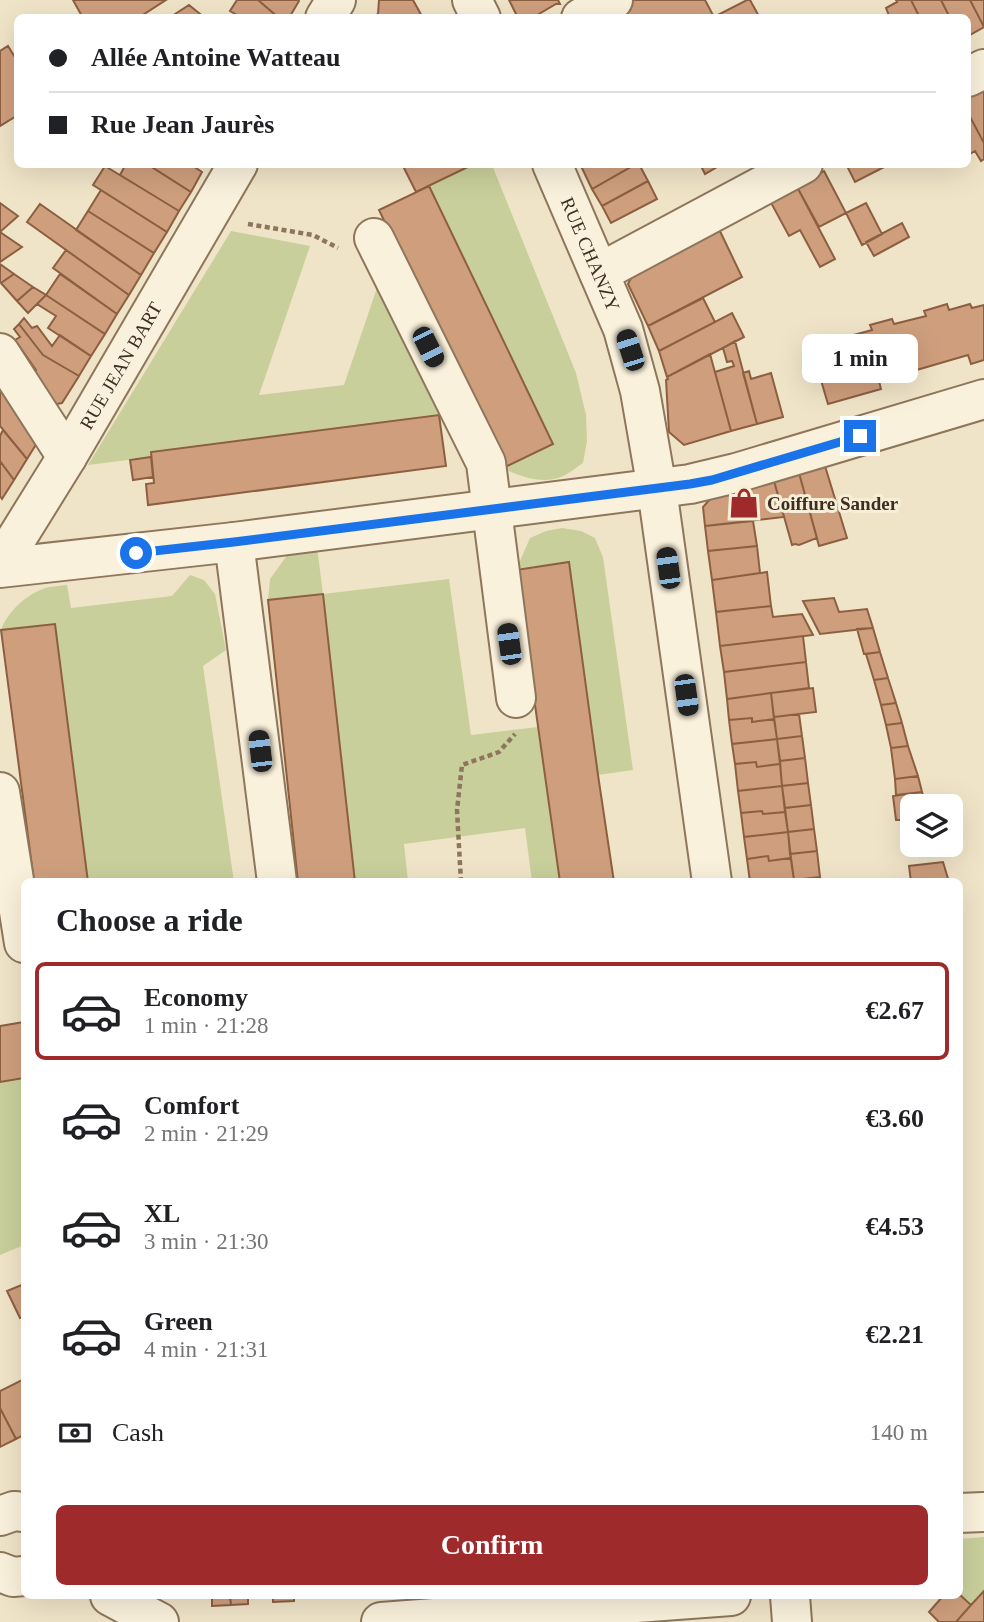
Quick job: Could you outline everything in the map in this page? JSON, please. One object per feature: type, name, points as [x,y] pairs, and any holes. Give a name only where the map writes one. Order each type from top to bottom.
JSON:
[{"type":"street","points":[[588,14],[613,0]]},
{"type":"street","name":"RUE JEAN BART","points":[[0,567],[236,168]]},
{"type":"street","name":"RUE CHANZY","points":[[554,168],[623,329],[635,367],[657,489],[711,878]]},
{"type":"street","points":[[600,273],[796,168]]},
{"type":"street","points":[[360,245],[485,463],[516,698]]},
{"type":"street","points":[[0,353],[67,457]]},
{"type":"street","points":[[0,567],[234,542],[712,480],[984,399]]},
{"type":"street","points":[[234,542],[276,878]]},
{"type":"street","points":[[0,792],[21,924]]},
{"type":"street","points":[[0,1516],[21,1512]]},
{"type":"street","points":[[963,1513],[984,1512]]},
{"type":"street","points":[[116,1599],[159,1622]]},
{"type":"street","points":[[382,1622],[691,1599]]},
{"type":"street","points":[[790,1599],[792,1622]]},
{"type":"path","points":[[248,224],[360,245]]},
{"type":"path","points":[[461,878],[457,810],[461,765],[499,752],[521,729],[516,698]]},
{"type":"green space","points":[[468,168],[493,168],[576,373],[586,415],[587,441],[583,463],[556,479],[533,479],[503,468],[552,444],[429,186]]},
{"type":"green space","points":[[231,231],[310,246],[259,395],[344,385],[378,285],[384,282],[439,415],[151,452],[151,457],[88,465]]},
{"type":"green space","points":[[562,528],[581,531],[595,538],[603,557],[633,770],[598,775],[569,563],[516,570],[530,538]]},
{"type":"green space","points":[[317,547],[323,594],[449,579],[471,735],[538,727],[559,878],[531,878],[525,828],[404,844],[408,878],[355,878],[323,595],[268,600],[270,579],[288,554]]},
{"type":"green space","points":[[190,575],[204,580],[215,594],[226,650],[203,666],[233,878],[87,878],[55,624],[1,630],[18,604],[45,588],[67,585],[71,608],[172,596]]},
{"type":"green space","points":[[21,1078],[21,1246],[0,1255],[0,1082]]},
{"type":"green space","points":[[984,1537],[984,1591],[971,1605],[963,1598],[963,1539]]},
{"type":"building","points":[[73,0],[166,0],[144,14],[81,14]]},
{"type":"building","points":[[237,0],[258,0],[274,14],[235,14],[230,11]]},
{"type":"building","points":[[258,0],[299,1],[291,14],[274,14]]},
{"type":"building","points":[[379,0],[413,0],[421,14],[378,14]]},
{"type":"building","points":[[509,0],[558,0],[560,4],[539,14],[516,14]]},
{"type":"building","points":[[634,0],[705,0],[712,14],[609,14]]},
{"type":"building","points":[[747,0],[750,0],[758,14],[720,14]]},
{"type":"building","points":[[896,0],[911,0],[918,14],[888,14],[886,8],[897,2]]},
{"type":"building","points":[[911,0],[941,0],[948,14],[918,14]]},
{"type":"building","points":[[941,0],[970,0],[984,27],[971,34],[971,14],[948,14]]},
{"type":"building","points":[[970,0],[984,0],[984,27]]},
{"type":"building","points":[[189,5],[200,14],[175,14]]},
{"type":"building","points":[[8,46],[14,56],[14,117],[0,126],[0,51]]},
{"type":"building","points":[[984,87],[984,143],[971,119],[971,94]]},
{"type":"building","points":[[971,119],[984,143],[984,159],[981,161],[975,151],[971,153]]},
{"type":"building","points":[[104,168],[108,168],[179,211],[167,232],[93,185]]},
{"type":"building","points":[[124,168],[153,168],[191,192],[179,211],[120,175]]},
{"type":"building","points":[[153,168],[196,168],[202,172],[191,192]]},
{"type":"building","points":[[404,168],[466,168],[416,192]]},
{"type":"building","points":[[582,168],[629,168],[592,189]]},
{"type":"building","points":[[629,168],[641,168],[648,181],[602,206],[592,189]]},
{"type":"building","points":[[702,168],[715,168],[705,174]]},
{"type":"building","points":[[848,168],[882,168],[855,182]]},
{"type":"building","points":[[824,171],[846,213],[819,227],[796,185]]},
{"type":"building","points":[[648,181],[657,199],[611,223],[602,206]]},
{"type":"building","points":[[796,185],[835,259],[820,267],[800,230],[789,236],[769,199]]},
{"type":"building","points":[[429,186],[553,444],[503,468],[379,210]]},
{"type":"building","points":[[101,190],[167,232],[154,253],[88,211]]},
{"type":"building","points":[[0,203],[18,216],[0,232]]},
{"type":"building","points":[[866,203],[882,234],[862,245],[846,213]]},
{"type":"building","points":[[40,204],[141,275],[129,295],[27,222]]},
{"type":"building","points":[[88,211],[154,253],[141,275],[76,230]]},
{"type":"building","points":[[902,223],[909,237],[874,256],[866,242]]},
{"type":"building","points":[[718,227],[742,277],[648,326],[628,284],[634,272]]},
{"type":"building","points":[[0,232],[22,247],[0,262]]},
{"type":"building","points":[[66,250],[129,295],[117,314],[53,268]]},
{"type":"building","points":[[0,264],[14,274],[1,283],[0,282]]},
{"type":"building","points":[[14,274],[33,287],[17,301],[1,283]]},
{"type":"building","points":[[60,274],[117,314],[105,334],[46,295]]},
{"type":"building","points":[[33,287],[46,295],[28,313],[17,301]]},
{"type":"building","points":[[46,295],[105,334],[91,356],[48,328],[56,316],[37,304]]},
{"type":"building","points":[[703,298],[715,322],[659,351],[648,326]]},
{"type":"building","points":[[947,304],[949,310],[970,304],[972,308],[984,305],[984,360],[971,364],[968,355],[879,381],[881,389],[828,404],[813,353],[852,342],[850,336],[872,330],[870,325],[892,319],[894,324],[926,316],[924,311]]},
{"type":"building","points":[[732,313],[744,337],[667,377],[659,351]]},
{"type":"building","points":[[24,318],[32,328],[37,326],[52,346],[60,335],[91,356],[79,376],[43,355],[19,324]]},
{"type":"building","points":[[19,324],[43,355],[79,376],[62,403],[51,405],[30,379],[36,370],[15,340],[20,337],[14,329]]},
{"type":"building","points":[[735,341],[757,424],[731,431],[715,372],[734,366],[732,361],[727,362],[723,348]]},
{"type":"building","points":[[710,354],[731,431],[684,445],[669,432],[666,380]]},
{"type":"building","points":[[749,371],[751,379],[771,373],[783,417],[757,424],[743,373]]},
{"type":"building","points":[[11,385],[42,435],[27,459],[0,426],[0,392]]},
{"type":"building","points":[[439,415],[446,466],[148,505],[146,484],[154,483],[151,452]]},
{"type":"building","points":[[3,430],[27,459],[14,480],[0,461],[0,436]]},
{"type":"building","points":[[151,457],[153,477],[133,480],[130,460]]},
{"type":"building","points":[[0,461],[14,480],[2,499],[0,496]]},
{"type":"building","points":[[825,466],[847,538],[819,546],[799,473]]},
{"type":"building","points":[[799,473],[817,538],[792,545],[774,481]]},
{"type":"building","name":"Coiffure Sander","points":[[774,481],[784,517],[705,526],[703,507],[711,498]]},
{"type":"building","points":[[753,521],[757,546],[708,551],[705,526]]},
{"type":"building","points":[[757,546],[760,573],[712,580],[708,551]]},
{"type":"building","points":[[569,562],[613,878],[559,878],[516,570]]},
{"type":"building","points":[[767,572],[771,606],[716,612],[712,580]]},
{"type":"building","points":[[323,594],[355,878],[298,878],[268,600]]},
{"type":"building","points":[[834,598],[839,612],[867,609],[873,628],[820,634],[803,601]]},
{"type":"building","points":[[771,606],[773,617],[802,614],[813,635],[720,646],[716,612]]},
{"type":"building","points":[[55,624],[87,878],[33,878],[1,630]]},
{"type":"building","points":[[873,628],[880,652],[864,654],[857,629]]},
{"type":"building","points":[[803,636],[806,662],[724,672],[720,646]]},
{"type":"building","points":[[880,652],[888,678],[874,680],[866,654]]},
{"type":"building","points":[[806,662],[809,688],[727,699],[724,672]]},
{"type":"building","points":[[888,678],[896,703],[881,705],[874,680]]},
{"type":"building","points":[[813,688],[816,712],[774,717],[771,693]]},
{"type":"building","points":[[771,693],[774,719],[752,722],[752,718],[729,720],[727,699]]},
{"type":"building","points":[[896,703],[902,723],[886,725],[881,705]]},
{"type":"building","points":[[799,714],[802,736],[777,739],[774,717]]},
{"type":"building","points":[[752,718],[752,722],[774,719],[777,739],[732,744],[729,720]]},
{"type":"building","points":[[902,723],[908,746],[891,748],[886,725]]},
{"type":"building","points":[[802,736],[805,758],[780,761],[777,739]]},
{"type":"building","points":[[777,739],[780,764],[757,767],[756,762],[735,764],[732,744]]},
{"type":"building","points":[[908,746],[918,776],[895,779],[891,748]]},
{"type":"building","points":[[805,758],[808,783],[782,786],[780,761]]},
{"type":"building","points":[[756,762],[757,767],[780,764],[782,786],[738,791],[735,764]]},
{"type":"building","points":[[918,776],[922,792],[896,795],[895,779]]},
{"type":"building","points":[[808,783],[811,805],[785,808],[782,786]]},
{"type":"building","points":[[782,786],[785,812],[741,813],[738,791]]},
{"type":"building","points":[[900,795],[900,820],[896,820],[893,796]]},
{"type":"building","points":[[811,805],[814,829],[788,832],[785,808]]},
{"type":"building","points":[[762,811],[763,814],[785,812],[788,832],[744,837],[741,813]]},
{"type":"building","points":[[814,829],[817,851],[790,854],[788,832]]},
{"type":"building","points":[[788,832],[791,858],[769,861],[768,856],[747,859],[744,837]]},
{"type":"building","points":[[817,851],[820,877],[794,878],[790,854]]},
{"type":"building","points":[[768,856],[769,861],[791,858],[794,878],[749,878],[747,859]]},
{"type":"building","points":[[943,862],[948,878],[910,878],[909,866]]},
{"type":"building","points":[[21,1022],[21,1078],[0,1082],[0,1026]]},
{"type":"building","points":[[21,1285],[21,1318],[20,1318],[7,1291]]},
{"type":"building","points":[[21,1380],[21,1436],[16,1439],[0,1408],[0,1391]]},
{"type":"building","points":[[0,1408],[16,1439],[0,1447]]},
{"type":"building","points":[[984,1591],[984,1622],[956,1622],[971,1605]]},
{"type":"building","points":[[963,1598],[971,1605],[956,1622],[939,1622],[929,1612],[940,1599]]},
{"type":"building","points":[[212,1599],[230,1599],[231,1605],[212,1606]]},
{"type":"building","points":[[230,1599],[248,1599],[248,1604],[231,1605]]},
{"type":"building","points":[[273,1599],[294,1599],[294,1601],[273,1602]]},
{"type":"place","name":"Coiffure Sander","points":[[744,503]]},
{"type":"route","points":[[136,553],[690,484],[712,480],[860,436]]}]
